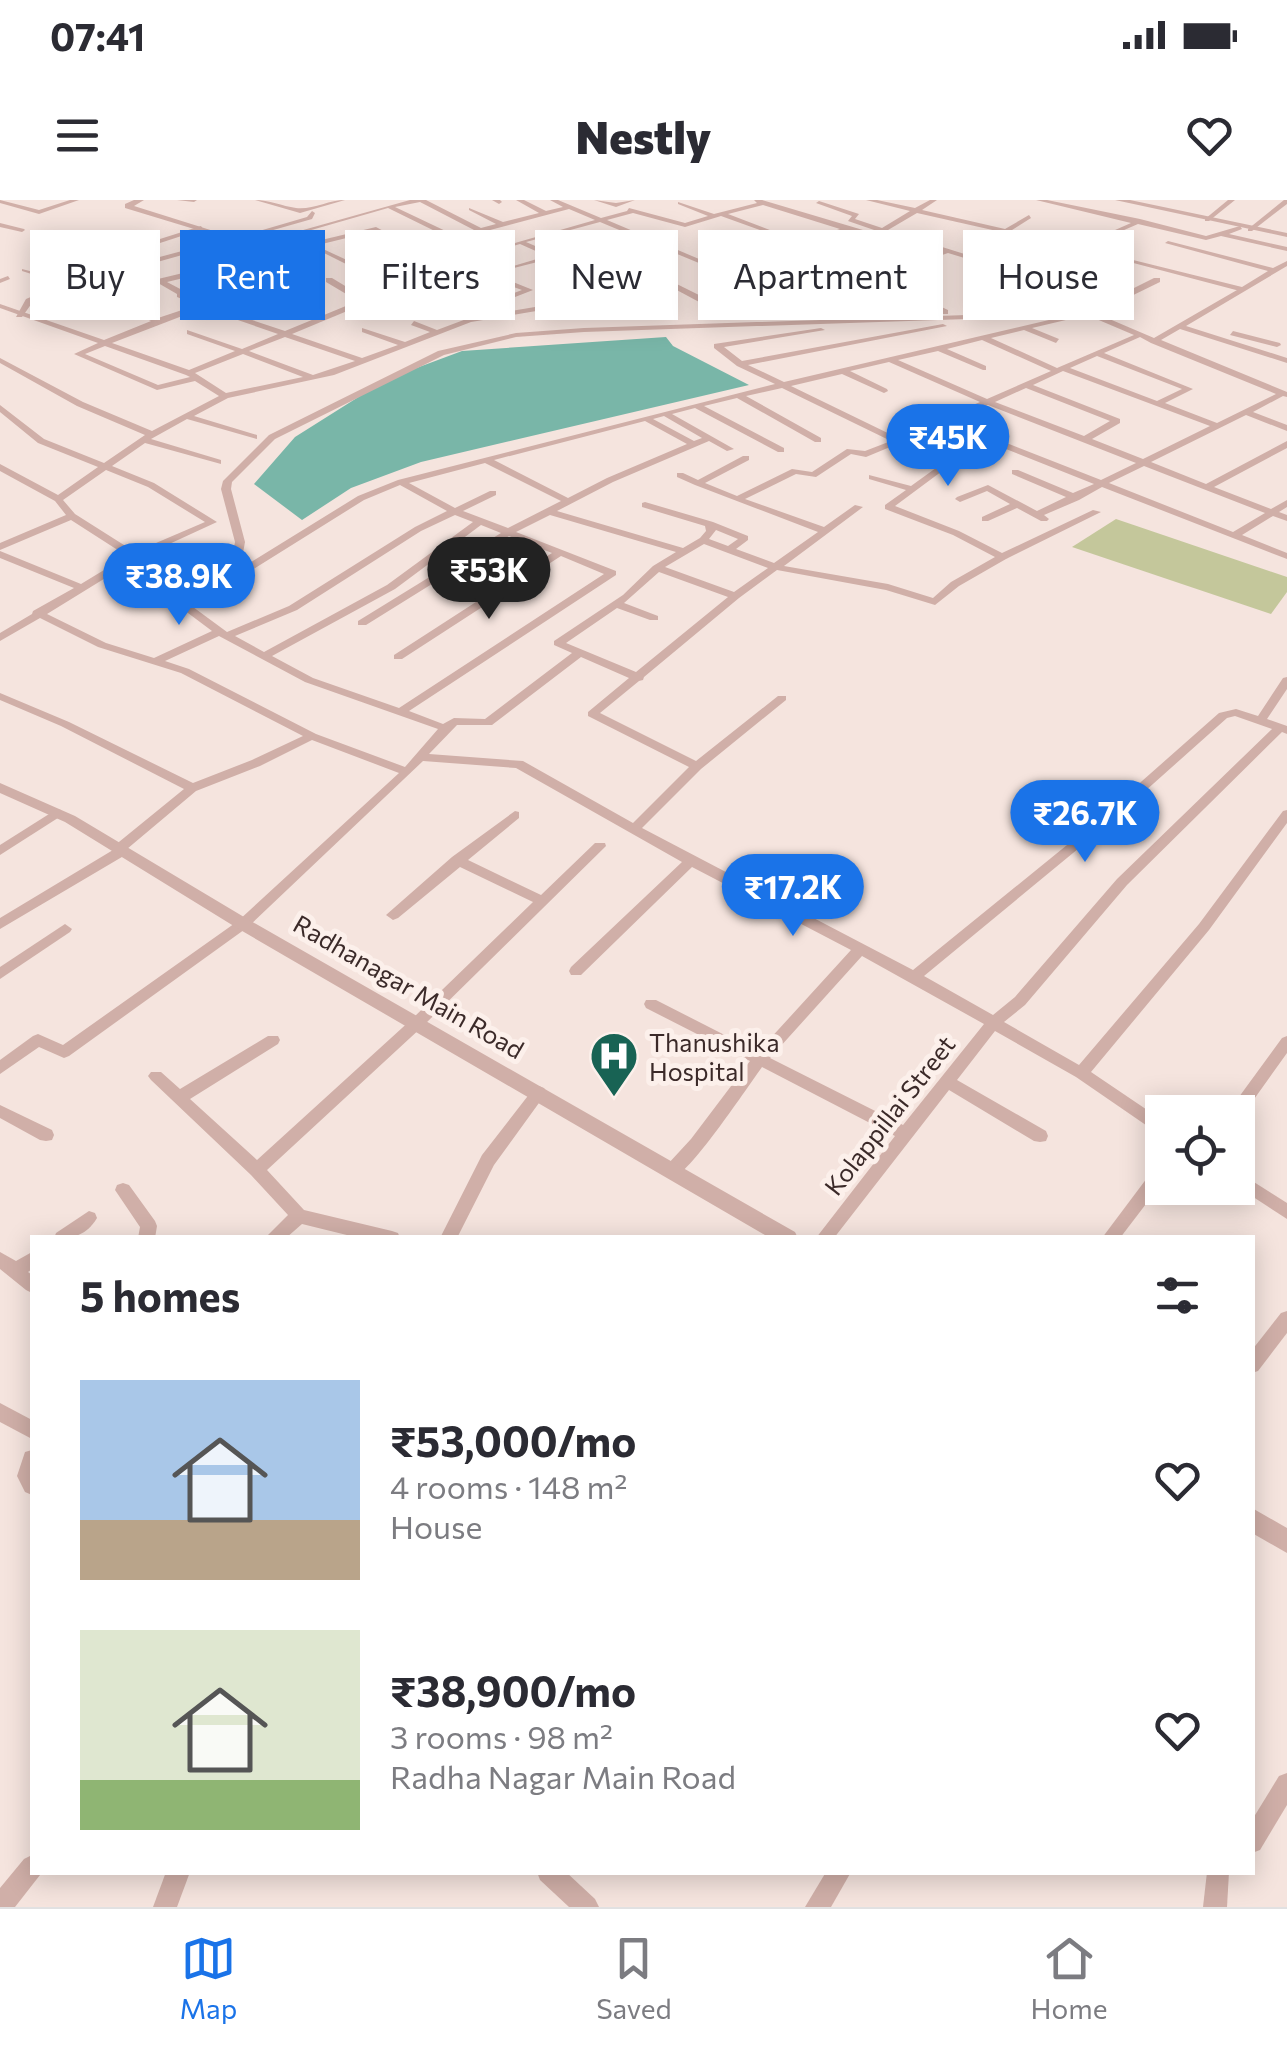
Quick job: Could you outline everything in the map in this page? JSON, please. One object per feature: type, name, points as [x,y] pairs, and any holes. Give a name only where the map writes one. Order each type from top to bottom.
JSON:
[{"type":"street","points":[[140,200],[128,206],[207,230]]},
{"type":"street","points":[[180,200],[194,200]]},
{"type":"street","points":[[258,200],[286,210],[309,211],[342,200]]},
{"type":"street","points":[[305,230],[420,200],[480,230],[570,207]]},
{"type":"street","points":[[460,200],[501,224]]},
{"type":"street","points":[[518,200],[545,213]]},
{"type":"street","points":[[553,200],[624,230]]},
{"type":"street","points":[[597,200],[685,225],[760,202],[852,230]]},
{"type":"street","points":[[616,205],[632,200]]},
{"type":"street","points":[[869,200],[1006,230],[1029,217]]},
{"type":"street","points":[[906,200],[918,209]]},
{"type":"street","points":[[886,230],[934,200]]},
{"type":"street","points":[[1039,200],[1206,238],[1245,229],[1287,201]]},
{"type":"street","points":[[1119,200],[1287,235]]},
{"type":"street","points":[[1162,210],[1175,200]]},
{"type":"street","points":[[1206,220],[1232,200]]},
{"type":"street","points":[[1,202],[39,212],[69,201]]},
{"type":"street","points":[[661,208],[684,201],[760,230]]},
{"type":"street","points":[[819,203],[861,213],[850,220],[881,230]]},
{"type":"street","points":[[389,206],[439,230]]},
{"type":"street","points":[[267,230],[310,218],[309,211]]},
{"type":"street","points":[[515,243],[634,212]]},
{"type":"street","points":[[513,214],[523,218]]},
{"type":"street","points":[[1081,217],[1125,228]]},
{"type":"street","points":[[1119,230],[1140,221]]},
{"type":"street","points":[[0,225],[22,230]]},
{"type":"street","points":[[160,240],[201,228]]},
{"type":"street","points":[[516,232],[530,238]]},
{"type":"street","points":[[1154,248],[1189,234]]},
{"type":"street","points":[[1221,234],[1287,250]]},
{"type":"street","points":[[161,282],[345,236]]},
{"type":"street","points":[[520,242],[535,248]]},
{"type":"street","points":[[1168,242],[1272,270]]},
{"type":"street","points":[[943,250],[963,256]]},
{"type":"street","points":[[1134,261],[1239,288]]},
{"type":"street","points":[[1154,341],[1287,263]]},
{"type":"street","points":[[24,270],[30,272]]},
{"type":"street","points":[[328,280],[345,290]]},
{"type":"street","points":[[1134,291],[1158,280]]},
{"type":"street","points":[[161,282],[180,294]]},
{"type":"street","points":[[515,285],[530,290],[515,296]]},
{"type":"street","points":[[20,315],[30,301]]},
{"type":"street","points":[[0,306],[193,376],[225,396]]},
{"type":"street","points":[[180,314],[79,355],[157,388],[193,376],[345,308]]},
{"type":"street","points":[[448,326],[535,309]]},
{"type":"street","points":[[943,312],[963,311]]},
{"type":"street","points":[[494,332],[698,316]]},
{"type":"street","points":[[234,575],[240,542],[226,490],[228,481],[272,438],[427,358],[516,336],[584,330],[963,318]]},
{"type":"street","points":[[244,320],[363,361]]},
{"type":"street","points":[[58,499],[147,437],[225,396],[312,378],[461,320]]},
{"type":"street","points":[[187,606],[362,498],[401,482],[665,413],[1058,320]]},
{"type":"street","points":[[1102,320],[1285,394]]},
{"type":"street","points":[[414,323],[434,332]]},
{"type":"street","points":[[740,364],[943,326]]},
{"type":"street","points":[[1179,326],[1287,361]]},
{"type":"street","points":[[1025,328],[1056,341]]},
{"type":"street","points":[[716,346],[827,329]]},
{"type":"street","points":[[365,330],[402,344]]},
{"type":"street","points":[[190,332],[312,378]]},
{"type":"street","points":[[706,333],[740,364],[781,386],[950,456],[953,460],[889,508],[956,533],[1002,557]]},
{"type":"street","points":[[1233,333],[1276,346]]},
{"type":"street","points":[[737,498],[794,471],[813,475],[850,450],[864,454],[903,439],[1137,336]]},
{"type":"street","points":[[1264,355],[1287,337]]},
{"type":"street","points":[[984,338],[1218,426]]},
{"type":"street","points":[[939,348],[984,368]]},
{"type":"street","points":[[1096,354],[1189,389],[1156,404]]},
{"type":"street","points":[[1,360],[147,437],[218,462]]},
{"type":"street","points":[[891,360],[988,402],[1287,518]]},
{"type":"street","points":[[843,371],[884,391]]},
{"type":"street","points":[[1024,384],[1117,421],[1084,440]]},
{"type":"street","points":[[1037,515],[1285,394]]},
{"type":"street","points":[[739,396],[818,440]]},
{"type":"street","points":[[697,406],[781,450]]},
{"type":"street","points":[[0,408],[41,441],[151,485],[212,522]]},
{"type":"street","points":[[1246,412],[1287,428]]},
{"type":"street","points":[[665,413],[730,448]]},
{"type":"street","points":[[185,416],[254,438]]},
{"type":"street","points":[[646,418],[694,444]]},
{"type":"street","points":[[942,421],[1287,556]]},
{"type":"street","points":[[362,623],[566,501],[709,438]]},
{"type":"street","points":[[1204,488],[1287,444]]},
{"type":"street","points":[[698,482],[746,458]]},
{"type":"street","points":[[487,460],[566,501]]},
{"type":"street","points":[[0,467],[58,499],[72,516],[134,556],[222,634],[309,680],[445,728]]},
{"type":"street","points":[[1015,472],[1076,498]]},
{"type":"street","points":[[680,475],[826,531]]},
{"type":"street","points":[[872,477],[912,489]]},
{"type":"street","points":[[400,712],[612,573],[452,510],[401,482]]},
{"type":"street","points":[[960,498],[988,488],[1061,528]]},
{"type":"street","points":[[156,661],[314,596],[452,510],[493,492]]},
{"type":"street","points":[[1233,536],[1287,503]]},
{"type":"street","points":[[984,519],[1017,504]]},
{"type":"street","points":[[645,505],[746,538],[728,550]]},
{"type":"street","points":[[697,766],[592,714],[735,596],[858,508]]},
{"type":"street","points":[[551,512],[684,551]]},
{"type":"street","points":[[703,540],[774,567],[888,587],[932,602],[1002,557],[1096,512]]},
{"type":"street","points":[[0,551],[72,516]]},
{"type":"street","points":[[264,656],[390,587],[480,521]]},
{"type":"street","points":[[0,638],[134,556],[212,522],[236,523]]},
{"type":"street","points":[[639,678],[559,642],[616,604],[658,568],[703,540],[711,532],[710,524]]},
{"type":"street","points":[[0,551],[82,588]]},
{"type":"street","points":[[398,657],[560,553]]},
{"type":"street","points":[[658,568],[735,596]]},
{"type":"street","points":[[616,604],[654,618]]},
{"type":"street","points":[[37,613],[102,645],[185,671],[312,736],[407,772]]},
{"type":"street","points":[[0,1068],[38,1040],[64,1052],[243,924],[407,772],[454,720],[488,723],[580,653]]},
{"type":"street","points":[[1260,721],[1287,680]]},
{"type":"street","points":[[0,696],[192,788]]},
{"type":"street","points":[[634,828],[697,766],[782,698]]},
{"type":"street","points":[[914,977],[1104,822],[1223,714],[1236,712],[1284,729]]},
{"type":"street","name":"Kolappillai Street","points":[[826,1235],[993,1023],[1020,1002],[1122,882],[1284,729]]},
{"type":"street","points":[[0,924],[120,850],[192,788],[312,736]]},
{"type":"street","points":[[421,757],[519,764],[914,977],[1082,1074],[1145,1117]]},
{"type":"street","name":"Radhanagar Main Road","points":[[2,790],[57,813],[783,1235]]},
{"type":"street","points":[[0,852],[57,813]]},
{"type":"street","points":[[1082,1074],[1204,927],[1287,814]]},
{"type":"street","points":[[393,915],[514,815]]},
{"type":"street","points":[[257,1170],[600,846]]},
{"type":"street","points":[[456,860],[542,900]]},
{"type":"street","points":[[576,972],[691,860]]},
{"type":"street","points":[[0,974],[65,929]]},
{"type":"street","points":[[672,1170],[760,1059],[860,949]]},
{"type":"street","points":[[650,1004],[906,1134]]},
{"type":"street","points":[[179,1098],[273,1040]]},
{"type":"street","points":[[1248,1095],[1287,1042]]},
{"type":"street","points":[[0,1046],[14,1057]]},
{"type":"street","points":[[156,1076],[257,1170],[299,1216],[379,1235]]},
{"type":"street","points":[[947,1081],[1040,1136]]},
{"type":"street","points":[[450,1235],[488,1160],[540,1092]]},
{"type":"street","points":[[0,1110],[46,1135]]},
{"type":"street","points":[[123,1190],[148,1226],[146,1235]]},
{"type":"street","points":[[1255,1190],[1287,1212]]},
{"type":"street","points":[[1112,1235],[1145,1193]]},
{"type":"street","points":[[277,1235],[299,1216]]},
{"type":"street","points":[[66,1235],[89,1218]]},
{"type":"street","points":[[0,1260],[30,1283]]},
{"type":"street","points":[[15,1272],[30,1261]]},
{"type":"street","points":[[1255,1361],[1287,1318]]},
{"type":"street","points":[[0,1412],[30,1429]]},
{"type":"street","points":[[1255,1522],[1287,1540]]},
{"type":"street","points":[[1255,1837],[1287,1784]]},
{"type":"street","points":[[0,1907],[30,1870]]},
{"type":"street","points":[[165,1907],[177,1875]]},
{"type":"street","points":[[551,1875],[581,1905]]},
{"type":"street","points":[[820,1905],[838,1875]]},
{"type":"street","points":[[1215,1907],[1220,1875]]},
{"type":"green space","points":[[1116,519],[1287,577],[1287,592],[1271,614],[1072,547]]},
{"type":"water","points":[[666,337],[673,346],[749,385],[421,462],[351,488],[302,520],[254,484],[295,437],[387,379],[462,351]]},
{"type":"place","name":"Thanushika Hospital","points":[[614,1098]]}]
